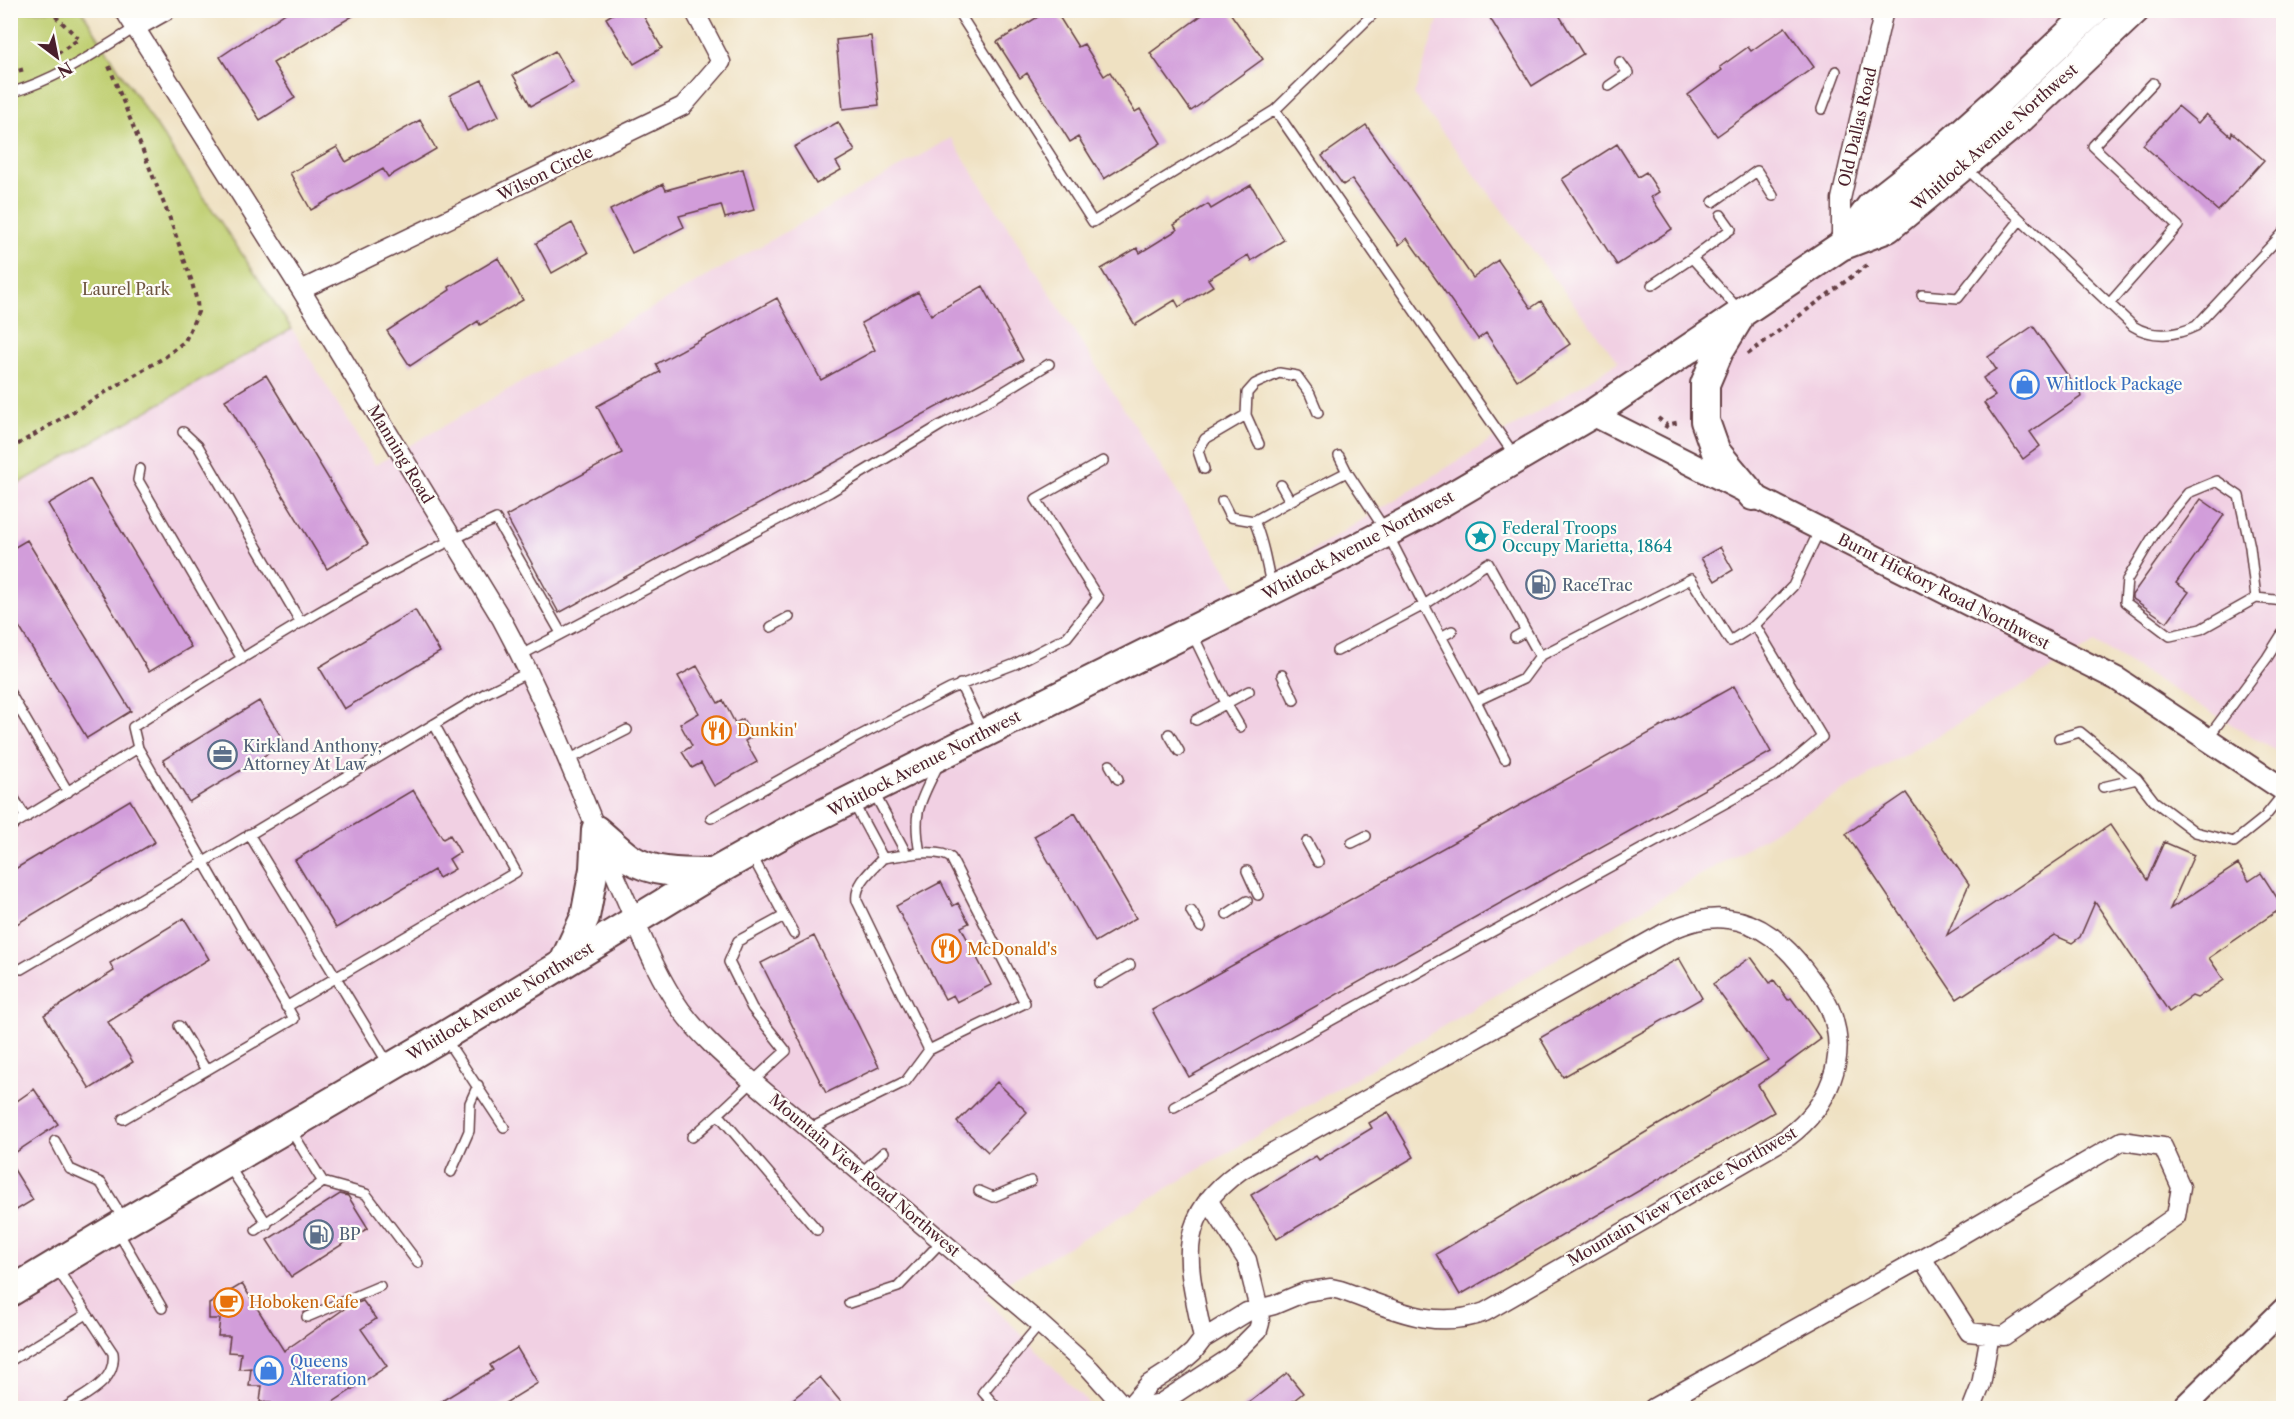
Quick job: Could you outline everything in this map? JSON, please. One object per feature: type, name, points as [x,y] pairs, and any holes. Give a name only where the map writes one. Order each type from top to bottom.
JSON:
[{"type":"highway","name":"Whitlock Avenue Northwest","points":[[10,1292],[444,1036],[712,873],[944,753],[1387,533],[1592,414],[1841,246],[1887,228],[1955,156],[2009,92],[2094,10]]},
{"type":"highway","name":"Whitlock Avenue Northwest","points":[[1955,156],[2021,118],[2135,10]]},
{"type":"highway","points":[[1742,313],[1719,351],[1705,384],[1705,421],[1716,452],[1753,496]]},
{"type":"highway","points":[[596,830],[631,859],[655,869],[712,873]]},
{"type":"highway","points":[[564,962],[585,917],[594,869],[596,830]]},
{"type":"street","name":"Manning Road","points":[[124,10],[301,290],[501,618],[529,672],[635,920]]},
{"type":"street","points":[[135,28],[167,10]]},
{"type":"street","name":"Wilson Circle","points":[[301,290],[683,106],[722,62],[694,10]]},
{"type":"street","name":"Old Dallas Road","points":[[1841,246],[1840,199],[1884,10]]},
{"type":"street","name":"Burnt Hickory Road Northwest","points":[[1592,414],[2117,679],[2283,791]]},
{"type":"street","name":"Mountain View Terrace Northwest","points":[[1127,1408],[1149,1384],[1177,1366],[1193,1352],[1203,1339],[1247,1312],[1305,1292],[1330,1288],[1423,1318],[1455,1320],[1485,1312],[1788,1137],[1804,1125],[1826,1095],[1838,1058],[1838,1040],[1829,1007],[1800,964],[1786,948],[1761,929],[1746,922],[1714,918],[1683,925],[1666,932],[1241,1170],[1225,1182],[1208,1200],[1195,1222],[1188,1252],[1203,1339]]},
{"type":"street","name":"Mountain View Road Northwest","points":[[635,920],[656,968],[682,1011],[716,1049],[1041,1324],[1090,1369],[1127,1408]]},
{"type":"street","points":[[1656,1408],[1922,1258],[2122,1141],[2163,1147],[2181,1187],[2176,1216],[2004,1336],[1969,1332],[1922,1258]]},
{"type":"street","points":[[1136,1408],[1161,1404],[1231,1357],[1258,1330],[1259,1309],[1246,1260],[1208,1200]]},
{"type":"street","points":[[2183,1408],[2283,1309]]},
{"type":"street","points":[[1972,1408],[1981,1385],[1990,1334]]},
{"type":"lane","points":[[957,10],[1093,222],[1275,110],[1377,10]]},
{"type":"lane","points":[[10,93],[34,86],[60,74],[135,28]]},
{"type":"lane","points":[[1609,86],[1628,73],[1620,62]]},
{"type":"lane","points":[[1822,109],[1836,71]]},
{"type":"lane","points":[[2109,304],[2178,226],[2093,146],[2153,83]]},
{"type":"lane","points":[[1275,110],[1517,458]]},
{"type":"lane","points":[[1955,156],[2109,304],[2144,333],[2172,334],[2186,331],[2205,318],[2283,232]]},
{"type":"lane","points":[[1713,202],[1757,171],[1773,196]]},
{"type":"lane","points":[[1652,285],[1731,229],[1721,214]]},
{"type":"lane","points":[[1922,295],[1958,298],[2020,220]]},
{"type":"lane","points":[[1692,258],[1742,313]]},
{"type":"lane","points":[[521,655],[830,492],[941,425],[1049,364]]},
{"type":"lane","points":[[1259,444],[1246,415],[1247,393],[1255,384],[1279,372],[1297,376],[1310,394],[1318,412]]},
{"type":"lane","points":[[1204,469],[1198,451],[1205,439],[1246,415]]},
{"type":"lane","points":[[183,432],[198,446],[301,623]]},
{"type":"lane","points":[[1339,456],[1387,533],[1441,637],[1463,666],[1476,701],[1505,759]]},
{"type":"lane","points":[[711,818],[855,738],[960,684],[1015,664],[1067,637],[1098,598],[1036,499],[1103,461]]},
{"type":"lane","points":[[140,469],[138,480],[242,659]]},
{"type":"lane","points":[[1222,501],[1230,517],[1254,521],[1347,472]]},
{"type":"lane","points":[[2256,598],[2250,547],[2239,496],[2217,482],[2188,493],[2155,533],[2127,580],[2125,602],[2170,636],[2201,629],[2256,598],[2283,602]]},
{"type":"lane","points":[[1281,484],[1290,501]]},
{"type":"lane","points":[[123,1119],[294,1019],[138,748],[133,727],[301,623],[452,539],[496,519],[561,633]]},
{"type":"lane","points":[[1254,521],[1261,536],[1263,556],[1273,590]]},
{"type":"lane","points":[[1476,701],[1523,679],[1540,656],[1691,579],[1730,641],[1755,625],[1793,586],[1820,529]]},
{"type":"lane","points":[[1337,651],[1424,605],[1488,563],[1540,656]]},
{"type":"lane","points":[[1497,604],[1508,598]]},
{"type":"lane","points":[[771,627],[789,617]]},
{"type":"lane","points":[[1174,1107],[1778,774],[1822,737],[1755,625]]},
{"type":"lane","points":[[1191,630],[1226,704],[1240,727]]},
{"type":"lane","points":[[1441,637],[1452,630]]},
{"type":"lane","points":[[1515,637],[1526,631]]},
{"type":"lane","points":[[2207,739],[2273,650],[2283,631]]},
{"type":"lane","points":[[21,969],[486,693],[529,672]]},
{"type":"lane","points":[[1282,675],[1294,700]]},
{"type":"lane","points":[[960,684],[984,733]]},
{"type":"lane","points":[[1196,720],[1249,691]]},
{"type":"lane","points":[[10,693],[68,792]]},
{"type":"lane","points":[[286,1007],[516,872],[434,724]]},
{"type":"lane","points":[[568,760],[627,730]]},
{"type":"lane","points":[[2059,738],[2080,732],[2137,779],[2154,801],[2195,832],[2234,842],[2264,818],[2283,791]]},
{"type":"lane","points":[[1169,734],[1179,751]]},
{"type":"lane","points":[[10,827],[138,748]]},
{"type":"lane","points":[[920,853],[915,821],[918,807],[944,753]]},
{"type":"lane","points":[[1110,765],[1119,779]]},
{"type":"lane","points":[[2103,788],[2137,779]]},
{"type":"lane","points":[[10,792],[26,818]]},
{"type":"lane","points":[[862,795],[907,855]]},
{"type":"lane","points":[[862,795],[883,858]]},
{"type":"lane","points":[[249,834],[390,1067]]},
{"type":"lane","points":[[1352,843],[1366,836]]},
{"type":"lane","points":[[1306,842],[1318,862]]},
{"type":"lane","points":[[750,852],[794,934]]},
{"type":"lane","points":[[809,1129],[906,1081],[929,1050],[1025,1003],[951,858],[946,854],[920,853],[883,858],[860,886],[856,895],[857,901],[929,1050]]},
{"type":"lane","points":[[1247,871],[1258,895]]},
{"type":"lane","points":[[1227,914],[1247,901]]},
{"type":"lane","points":[[1191,910],[1201,927]]},
{"type":"lane","points":[[693,1137],[786,1051],[752,1008],[729,962],[738,941],[784,916]]},
{"type":"lane","points":[[1099,983],[1130,965]]},
{"type":"lane","points":[[179,1026],[206,1070]]},
{"type":"lane","points":[[444,1036],[504,1127]]},
{"type":"lane","points":[[452,1172],[469,1131],[470,1103],[478,1085]]},
{"type":"lane","points":[[719,1115],[817,1230]]},
{"type":"lane","points":[[289,1127],[323,1182],[366,1194],[418,1263]]},
{"type":"lane","points":[[55,1141],[70,1169],[101,1183],[162,1308]]},
{"type":"lane","points":[[861,1173],[885,1152]]},
{"type":"lane","points":[[227,1163],[267,1224]]},
{"type":"lane","points":[[979,1191],[993,1197],[1031,1181]]},
{"type":"lane","points":[[256,1230],[323,1182]]},
{"type":"lane","points":[[849,1303],[898,1287],[943,1240]]},
{"type":"lane","points":[[54,1265],[113,1353],[114,1364],[108,1378],[65,1408]]},
{"type":"lane","points":[[307,1317],[380,1286]]},
{"type":"lane","points":[[10,1361],[87,1314]]},
{"type":"lane","points":[[997,1408],[983,1392],[1041,1324]]},
{"type":"path","points":[[49,10],[79,39],[51,58]]},
{"type":"path","points":[[10,449],[165,357],[185,341],[198,312],[191,279],[177,239],[109,66]]},
{"type":"path","points":[[10,73],[31,67]]},
{"type":"path","points":[[1740,360],[1872,262]]},
{"type":"path","points":[[1658,418],[1667,425]]},
{"type":"shaded area","points":[[1441,11],[2283,11],[2283,755],[2095,643],[984,1296],[1093,1408],[11,1408],[10,490],[292,329],[375,465],[951,138],[1242,594],[1618,362],[1414,95]]},
{"type":"green space","name":"Laurel Park","points":[[11,11],[82,11],[292,329],[11,488]]},
{"type":"building","points":[[290,10],[363,10],[273,63],[295,98],[260,120],[220,57]]},
{"type":"building","points":[[619,10],[640,10],[662,48],[634,64],[606,18]]},
{"type":"building","points":[[1049,10],[1055,10],[1078,47],[1084,44],[1104,76],[1110,72],[1135,112],[1140,109],[1161,143],[1104,179],[1078,137],[1070,142],[1027,73],[1020,78],[997,42]]},
{"type":"building","points":[[1209,10],[1228,10],[1263,59],[1191,111],[1150,53]]},
{"type":"building","points":[[1485,10],[1556,10],[1583,54],[1532,86]]},
{"type":"building","points":[[1785,27],[1814,67],[1717,136],[1688,95],[1722,70],[1720,67],[1748,47],[1751,51]]},
{"type":"building","points":[[871,36],[879,105],[843,109],[836,40]]},
{"type":"building","points":[[555,51],[573,83],[531,106],[513,75]]},
{"type":"building","points":[[482,80],[499,116],[467,131],[450,95]]},
{"type":"building","points":[[2178,106],[2198,123],[2206,114],[2231,136],[2232,132],[2264,160],[2218,211],[2143,145]]},
{"type":"building","points":[[420,120],[436,149],[388,177],[383,169],[311,210],[290,173],[337,147],[346,162]]},
{"type":"building","points":[[838,122],[855,151],[836,162],[841,170],[816,184],[794,147]]},
{"type":"building","points":[[1366,125],[1473,278],[1498,260],[1531,308],[1541,301],[1570,344],[1517,380],[1486,333],[1478,339],[1407,238],[1399,245],[1352,179],[1343,185],[1322,156]]},
{"type":"building","points":[[1617,144],[1638,177],[1646,172],[1659,192],[1651,197],[1672,229],[1617,265],[1562,179]]},
{"type":"building","points":[[743,169],[754,210],[725,218],[721,205],[679,216],[684,227],[632,253],[610,210],[663,184],[666,190]]},
{"type":"building","points":[[1251,185],[1284,240],[1251,261],[1248,255],[1208,279],[1213,286],[1179,307],[1175,300],[1135,325],[1101,269],[1137,248],[1140,253],[1177,230],[1174,225],[1208,204],[1211,209]]},
{"type":"building","points":[[572,223],[588,253],[552,273],[536,243]]},
{"type":"building","points":[[498,258],[523,300],[480,325],[478,321],[410,366],[387,331],[450,290],[449,287]]},
{"type":"building","points":[[983,286],[1023,360],[559,613],[506,516],[622,453],[597,406],[660,372],[656,364],[777,298],[821,380],[875,350],[861,323],[918,292],[931,315]]},
{"type":"building","points":[[2033,326],[2082,396],[2030,432],[2040,446],[2023,459],[1984,403],[1995,396],[1983,378],[1996,369],[1988,357]]},
{"type":"building","points":[[266,375],[368,544],[327,569],[225,400]]},
{"type":"building","points":[[90,479],[191,647],[149,672],[48,504]]},
{"type":"building","points":[[2201,499],[2224,515],[2176,583],[2189,592],[2167,622],[2132,598],[2132,595]]},
{"type":"building","points":[[27,540],[131,711],[87,738],[10,612],[10,550]]},
{"type":"building","points":[[1720,547],[1733,570],[1715,581],[1701,558]]},
{"type":"building","points":[[415,610],[440,652],[344,709],[319,667]]},
{"type":"building","name":"Dunkin'","points":[[697,666],[718,703],[723,700],[735,723],[743,719],[753,736],[745,741],[757,762],[714,786],[701,763],[692,768],[682,752],[692,746],[680,724],[699,713],[678,676]]},
{"type":"building","points":[[1734,686],[1771,752],[1189,1077],[1152,1010]]},
{"type":"building","points":[[259,701],[285,743],[189,802],[163,760]]},
{"type":"building","points":[[413,790],[443,839],[450,835],[460,852],[449,859],[455,869],[439,878],[434,870],[336,928],[295,860]]},
{"type":"building","points":[[1906,793],[1969,884],[1947,935],[2110,825],[2147,880],[2164,842],[2194,855],[2170,909],[2238,864],[2249,881],[2261,873],[2283,907],[2209,958],[2224,980],[2197,998],[2192,996],[2169,1012],[2095,902],[2080,937],[2072,943],[2054,935],[1957,999],[1846,834]]},
{"type":"building","points":[[130,800],[155,842],[10,928],[10,872]]},
{"type":"building","points":[[1075,813],[1136,918],[1095,942],[1034,836]]},
{"type":"building","name":"McDonald's","points":[[941,882],[953,906],[958,903],[969,923],[961,927],[991,985],[957,1002],[953,995],[945,999],[896,906]]},
{"type":"building","points":[[184,918],[209,959],[108,1022],[133,1062],[90,1089],[44,1015],[114,971],[110,963]]},
{"type":"building","points":[[814,936],[879,1067],[826,1093],[761,963]]},
{"type":"building","points":[[1751,957],[1770,983],[1774,980],[1788,1000],[1791,998],[1821,1039],[1758,1085],[1774,1112],[1460,1295],[1436,1254],[1768,1060],[1713,984]]},
{"type":"building","points":[[1679,958],[1702,998],[1563,1077],[1540,1038]]},
{"type":"building","points":[[997,1082],[1027,1112],[988,1152],[957,1122]]},
{"type":"building","points":[[34,1089],[58,1124],[10,1156],[10,1106]]},
{"type":"building","points":[[1388,1112],[1414,1157],[1277,1239],[1251,1195],[1316,1156],[1319,1160],[1372,1128],[1369,1123]]},
{"type":"building","points":[[10,1163],[33,1200],[10,1214]]},
{"type":"building","name":"BP","points":[[340,1194],[348,1196],[368,1228],[291,1277],[267,1240]]},
{"type":"building","points":[[242,1284],[284,1351],[347,1307],[363,1301],[376,1319],[361,1329],[387,1366],[324,1408],[271,1408],[271,1403],[260,1402],[262,1386],[249,1386],[251,1368],[239,1369],[241,1353],[228,1352],[230,1336],[218,1336],[220,1319],[209,1319],[209,1304]]},
{"type":"building","points":[[517,1348],[538,1383],[497,1408],[430,1408],[493,1370],[490,1365]]},
{"type":"building","points":[[1287,1373],[1303,1393],[1284,1408],[1242,1408]]},
{"type":"building","points":[[820,1377],[846,1408],[782,1408]]},
{"type":"place","name":"Whitlock Package","points":[[2025,384]]},
{"type":"place","name":"Federal Troops Occupy Marietta, 1864","points":[[1481,537]]},
{"type":"place","name":"RaceTrac","points":[[1541,585]]},
{"type":"place","name":"Dunkin'","points":[[716,730]]},
{"type":"place","name":"Kirkland Anthony, Attorney At Law","points":[[222,755]]},
{"type":"place","name":"McDonald's","points":[[946,949]]},
{"type":"place","name":"BP","points":[[318,1234]]},
{"type":"place","name":"Hoboken Cafe","points":[[228,1302]]},
{"type":"place","name":"Queens Alteration","points":[[269,1370]]}]
